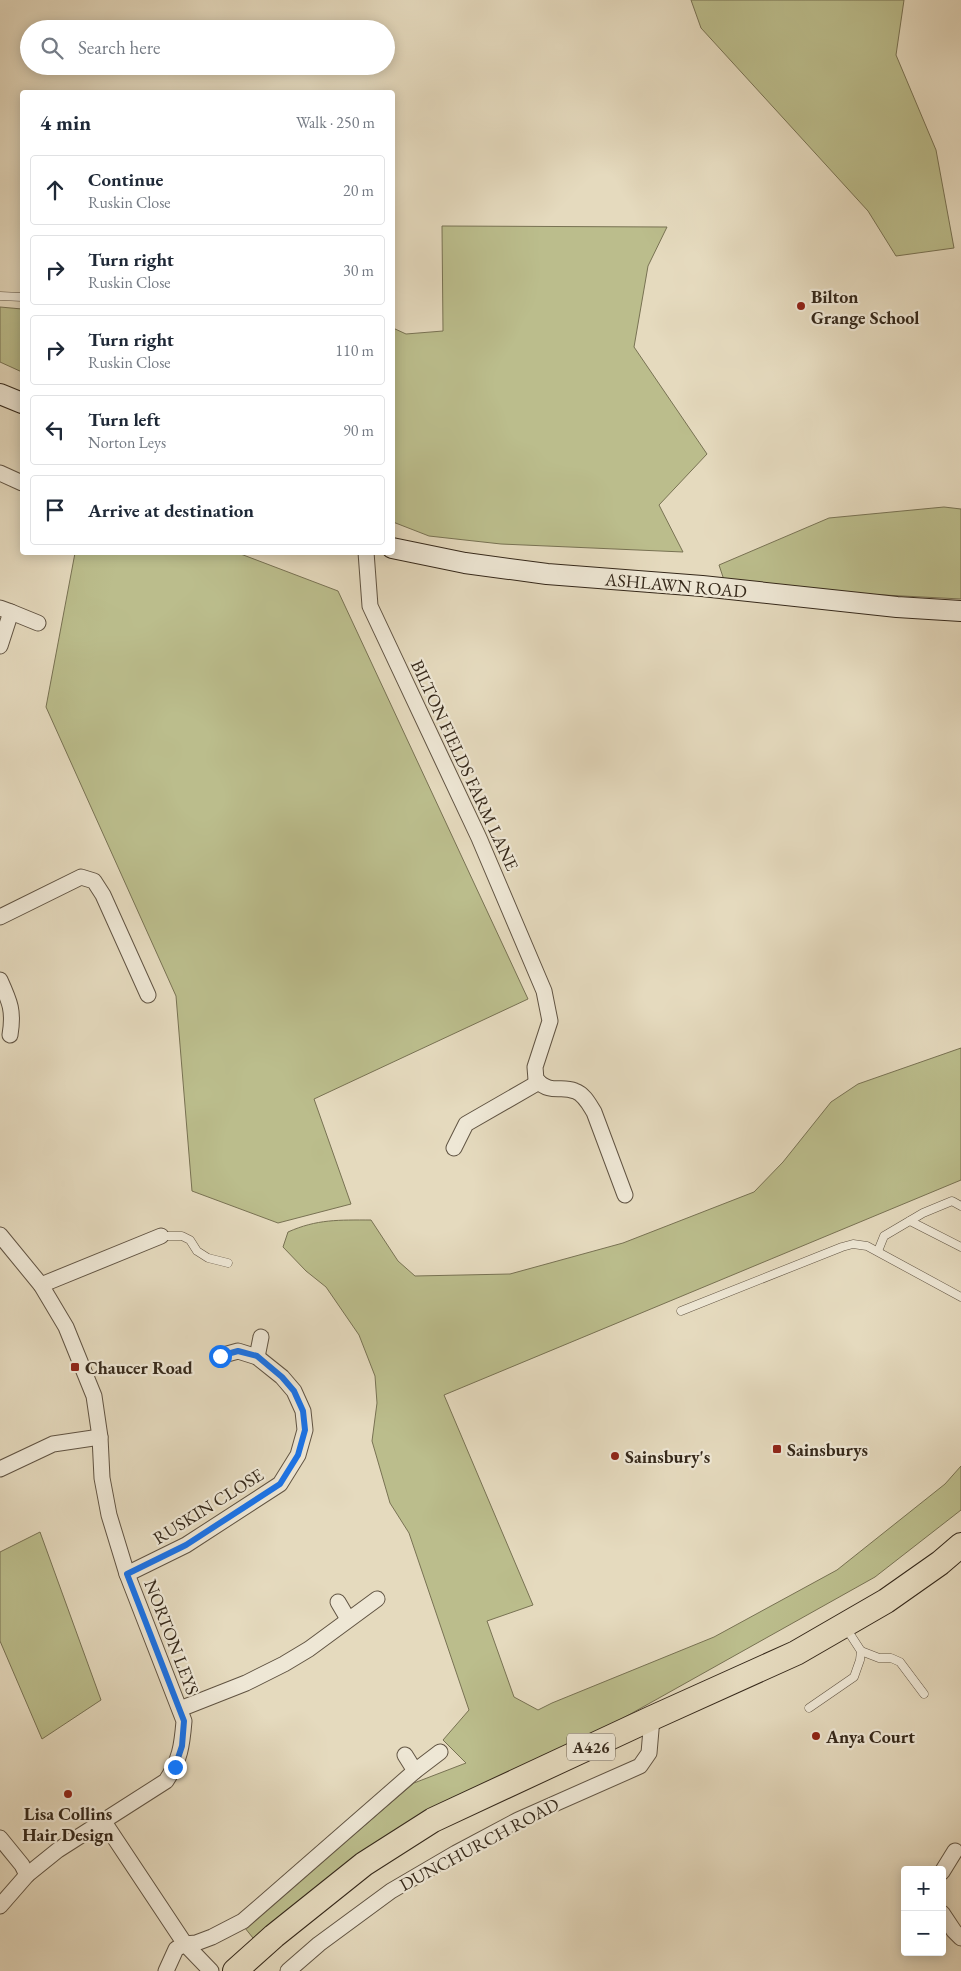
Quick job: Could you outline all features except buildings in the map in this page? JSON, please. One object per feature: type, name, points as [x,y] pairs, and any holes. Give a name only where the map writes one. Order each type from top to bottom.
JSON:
[{"type":"highway","name":"DUNCHURCH ROAD","points":[[235,1971],[274,1936],[364,1864],[433,1820],[796,1653],[886,1601],[961,1546]]},
{"type":"main road","points":[[0,394],[20,402]]},
{"type":"main road","name":"ASHLAWN ROAD","points":[[395,549],[465,563],[547,574],[702,586],[897,607],[961,611]]},
{"type":"street","points":[[0,473],[20,482]]},
{"type":"street","name":"BILTON FIELDS FARM LANE","points":[[366,555],[370,606],[479,838],[544,991],[550,1021],[535,1067],[536,1080],[539,1082]]},
{"type":"street","points":[[0,646],[5,610],[38,623]]},
{"type":"street","points":[[0,917],[81,877],[94,881],[103,895],[148,995]]},
{"type":"street","points":[[0,980],[10,1004],[12,1017],[10,1036]]},
{"type":"street","points":[[454,1148],[466,1124],[539,1082],[544,1087],[575,1090],[587,1100],[594,1112],[625,1196]]},
{"type":"street","name":"NORTON LEYS","points":[[0,1235],[41,1285],[66,1327],[94,1396],[100,1437],[102,1478],[107,1506],[127,1574],[184,1721],[182,1746],[175,1767],[166,1781],[58,1850],[27,1875],[0,1906]]},
{"type":"street","points":[[41,1285],[161,1236]]},
{"type":"street","points":[[220,1356],[238,1351],[257,1356],[261,1337]]},
{"type":"street","name":"RUSKIN CLOSE","points":[[127,1574],[186,1545],[280,1484],[288,1472],[298,1455],[305,1430],[303,1411],[294,1391],[282,1377],[257,1356]]},
{"type":"street","points":[[0,1469],[53,1444],[100,1437]]},
{"type":"street","points":[[180,1709],[246,1683],[284,1664],[309,1649],[377,1599]]},
{"type":"street","points":[[338,1602],[348,1619]]},
{"type":"street","name":"DUNCHURCH ROAD","points":[[288,1971],[391,1890],[415,1876],[518,1820],[640,1766],[650,1753],[652,1718]]},
{"type":"street","points":[[166,1971],[176,1949],[185,1944],[196,1943],[212,1937],[243,1921],[440,1752]]},
{"type":"street","points":[[405,1755],[416,1771]]},
{"type":"street","points":[[104,1822],[185,1944],[211,1971]]},
{"type":"street","points":[[0,1838],[22,1865],[27,1875]]},
{"type":"street","points":[[946,1866],[958,1849]]},
{"type":"street","points":[[946,1919],[961,1938]]},
{"type":"lane","points":[[0,296],[20,297]]},
{"type":"lane","points":[[878,1251],[884,1236],[910,1221],[952,1201],[961,1206]]},
{"type":"lane","points":[[910,1221],[961,1247]]},
{"type":"lane","points":[[161,1236],[182,1236],[190,1240],[197,1251],[208,1258],[228,1263]]},
{"type":"lane","points":[[681,1311],[842,1247],[862,1244],[961,1297]]},
{"type":"lane","points":[[845,1626],[861,1651],[878,1658],[891,1658],[900,1662],[924,1694]]},
{"type":"lane","points":[[809,1708],[854,1677],[861,1651]]},
{"type":"green space","points":[[691,0],[904,0],[896,55],[936,150],[954,248],[896,256],[868,211],[701,28]]},
{"type":"green space","points":[[442,226],[667,227],[648,266],[634,347],[707,454],[659,505],[683,552],[501,544],[429,536],[395,523],[395,329],[406,334],[443,331]]},
{"type":"green space","points":[[0,307],[20,309],[20,371],[0,362]]},
{"type":"green space","points":[[944,507],[961,509],[961,599],[826,592],[724,580],[719,565],[829,518]]},
{"type":"green space","points":[[75,555],[243,555],[338,591],[528,999],[314,1099],[351,1204],[278,1223],[192,1191],[176,996],[46,707]]},
{"type":"green space","points":[[961,1048],[961,1180],[444,1395],[533,1605],[487,1621],[514,1697],[538,1710],[714,1637],[837,1570],[945,1484],[961,1466],[961,1510],[875,1577],[584,1740],[378,1846],[253,1938],[245,1928],[414,1783],[466,1763],[443,1740],[469,1710],[409,1533],[390,1503],[372,1441],[377,1403],[375,1376],[359,1335],[326,1287],[306,1271],[283,1247],[288,1232],[319,1222],[371,1220],[398,1261],[415,1276],[510,1274],[623,1243],[754,1192],[783,1162],[831,1102],[858,1084]]},
{"type":"green space","points":[[40,1532],[101,1700],[42,1739],[0,1641],[0,1552]]},
{"type":"place","name":"Bilton Grange School","points":[[801,306]]},
{"type":"place","name":"Chaucer Road","points":[[75,1367]]},
{"type":"place","name":"Sainsburys","points":[[777,1449]]},
{"type":"place","name":"Sainsbury's","points":[[615,1456]]},
{"type":"place","name":"Anya Court","points":[[816,1736]]},
{"type":"place","name":"Lisa Collins Hair Design","points":[[68,1794]]},
{"type":"route","points":[[175,1767],[182,1746],[184,1721],[127,1574],[186,1545],[280,1484],[298,1455],[305,1430],[303,1411],[294,1391],[269,1365],[257,1356],[238,1351],[220,1356]]}]
